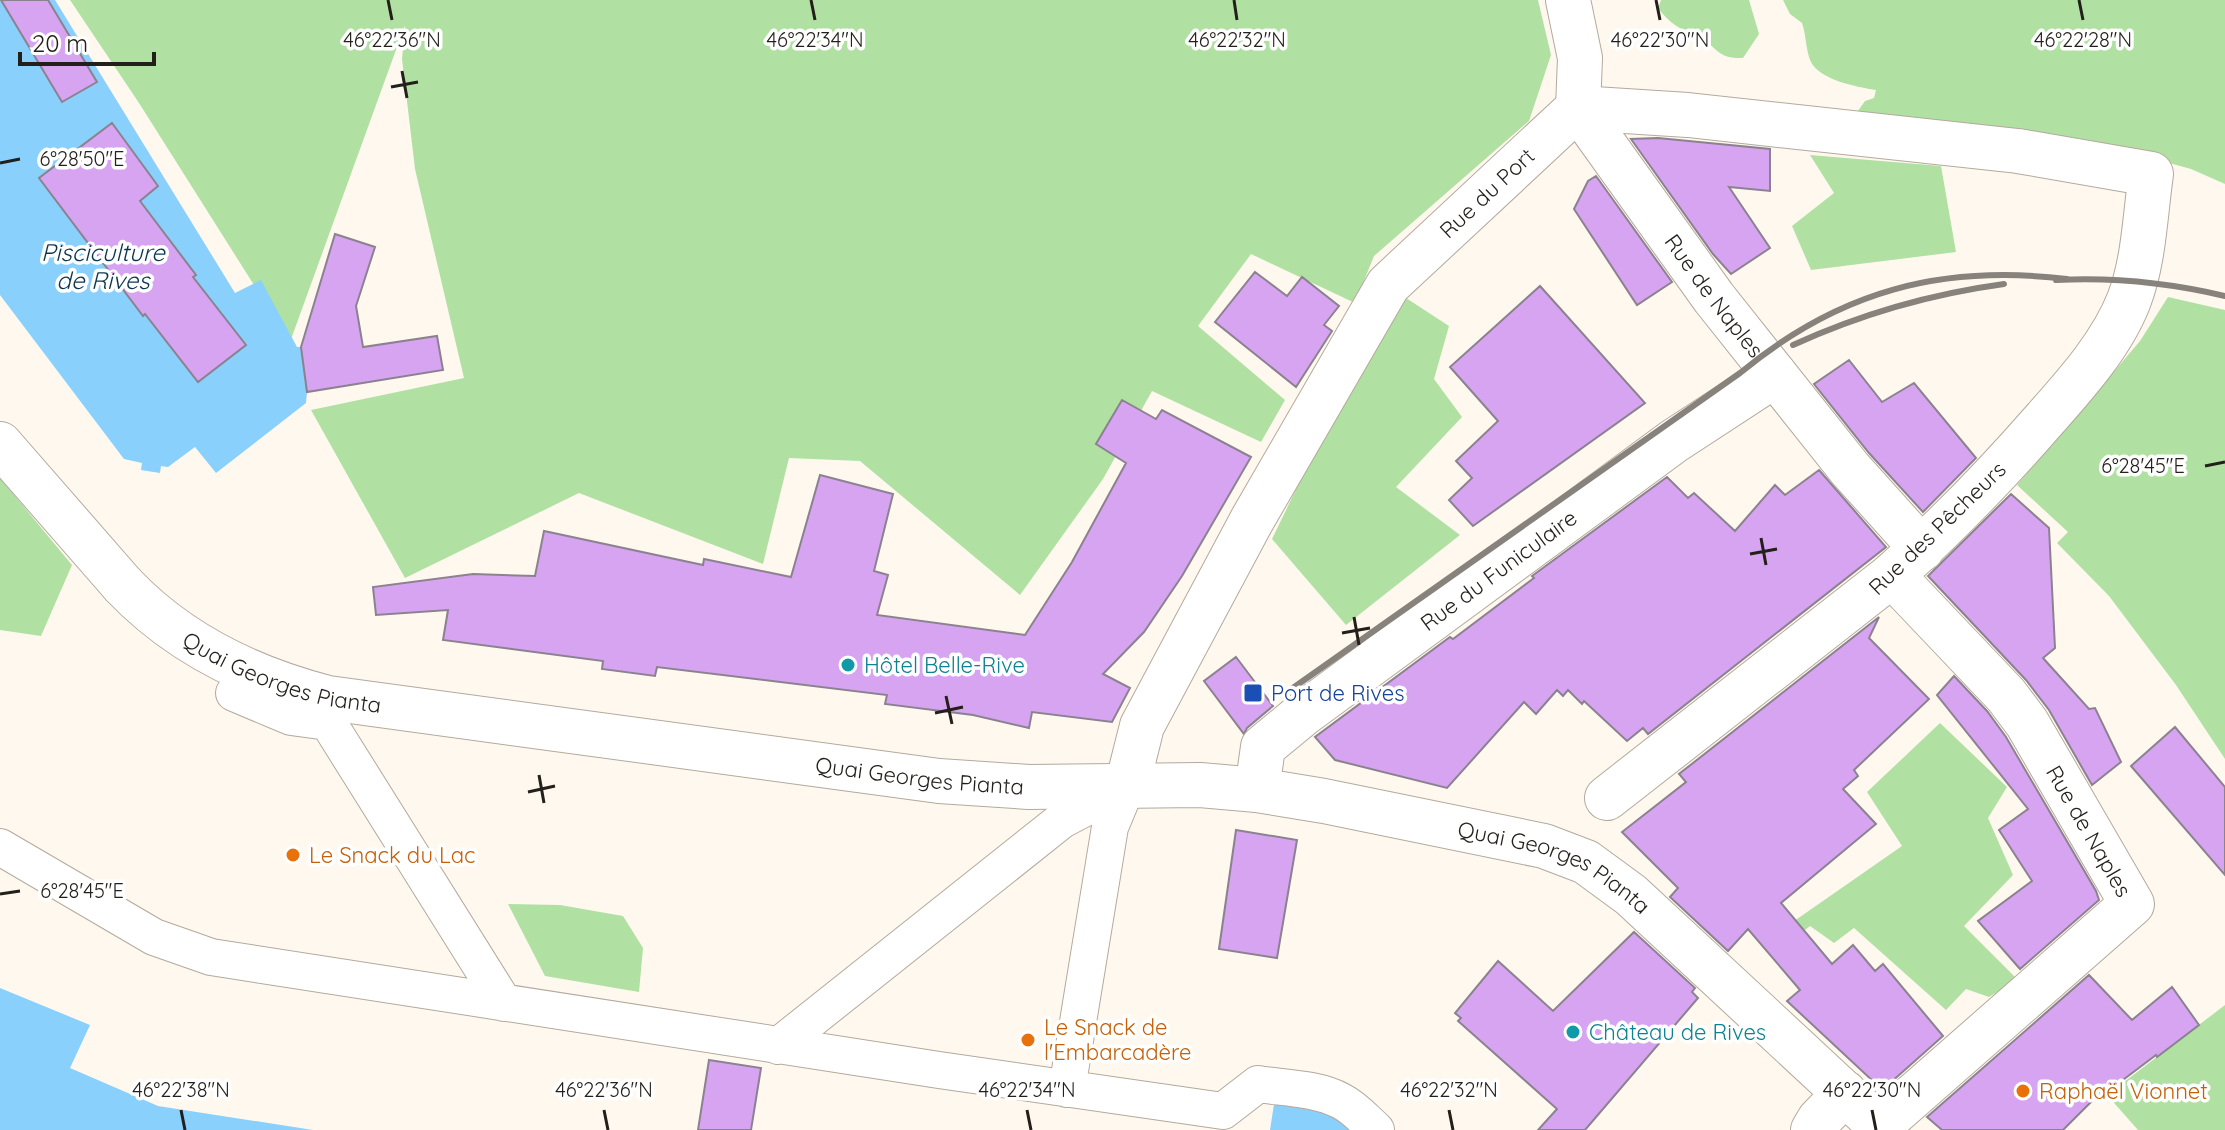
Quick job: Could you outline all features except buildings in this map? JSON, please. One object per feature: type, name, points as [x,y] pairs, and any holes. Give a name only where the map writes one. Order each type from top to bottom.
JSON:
[{"type":"street","points":[[1568,0],[1580,58],[1578,108]]},
{"type":"street","name":"Rue des Pêcheurs","points":[[1578,108],[1688,115],[2018,151],[2151,174],[2137,271],[2122,315],[2087,372],[2005,465],[1907,562],[1607,798]]},
{"type":"street","name":"Rue de Naples","points":[[1578,108],[1696,275],[1850,469],[1907,562],[2027,723],[2132,904],[1881,1128]]},
{"type":"street","name":"Rue du Port","points":[[1127,786],[1142,726],[1252,520],[1388,285],[1578,108]]},
{"type":"street","name":"Rue du Funiculaire","points":[[1257,790],[1263,747],[1303,714],[1674,441],[1775,375]]},
{"type":"street","name":"Quai Georges Pianta","points":[[0,444],[123,585],[162,622],[209,652],[263,677],[328,698],[939,781],[1029,787],[1200,785],[1257,790],[1544,846],[1586,862],[1631,895],[1881,1128]]},
{"type":"street","points":[[234,693],[291,717],[328,722],[504,1003]]},
{"type":"street","points":[[778,1046],[1062,820],[1127,786]]},
{"type":"street","points":[[1067,1089],[1110,827],[1127,786]]},
{"type":"street","points":[[0,847],[154,937],[211,957],[778,1046],[1223,1111],[1258,1084],[1323,1094],[1341,1100],[1376,1130]]},
{"type":"street","points":[[1813,1130],[1845,1093]]},
{"type":"green space","points":[[70,0],[1538,0],[1551,55],[1529,121],[1374,256],[1355,303],[1251,254],[1198,326],[1285,400],[1261,442],[1152,391],[1103,479],[1020,595],[860,461],[789,458],[763,564],[579,493],[405,578],[311,410],[464,378],[415,169],[402,59],[405,25],[290,342]]},
{"type":"green space","points":[[1661,0],[1749,0],[1759,34],[1743,58],[1728,57],[1699,36],[1671,22],[1658,8]]},
{"type":"green space","points":[[1783,0],[2225,0],[2225,184],[2191,169],[2162,161],[1855,115],[1865,101],[1874,98],[1876,90],[1840,82],[1822,74],[1809,58],[1802,23],[1790,14]]},
{"type":"green space","points":[[1810,155],[1941,166],[1956,252],[1811,270],[1792,226],[1834,193]]},
{"type":"green space","points":[[1403,296],[1449,326],[1434,379],[1462,417],[1396,487],[1460,535],[1346,625],[1272,539],[1346,386]]},
{"type":"green space","points":[[2168,297],[2225,310],[2225,759],[2176,685],[2109,596],[2057,543],[2068,532],[2017,485],[2140,341]]},
{"type":"green space","points":[[0,478],[72,565],[41,636],[0,630]]},
{"type":"green space","points":[[1940,723],[2007,787],[1988,818],[2013,875],[1964,926],[2018,980],[1989,997],[1966,989],[1946,1010],[1854,928],[1834,943],[1810,926],[1780,950],[1771,937],[1902,846],[1867,792]]},
{"type":"green space","points":[[508,904],[560,905],[623,916],[643,948],[639,992],[545,976]]},
{"type":"green space","points":[[2225,1005],[2225,1130],[2138,1130],[2107,1095]]},
{"type":"water","name":"Pisciculture de Rives","points":[[0,0],[55,0],[235,293],[261,280],[297,347],[301,347],[306,403],[216,473],[195,447],[168,467],[161,466],[160,473],[141,470],[142,463],[124,459],[0,295]]},
{"type":"water","points":[[0,988],[90,1025],[70,1068],[158,1106],[313,1130],[0,1130]]},
{"type":"water","points":[[1274,1104],[1332,1113],[1349,1130],[1270,1130]]},
{"type":"railway","points":[[1290,690],[1777,345],[1815,322],[1854,303],[1934,281],[2021,275],[2067,279]]},
{"type":"railway","points":[[2056,280],[2141,282],[2225,296]]},
{"type":"railway","points":[[1793,345],[1896,307],[1949,293],[2004,284]]},
{"type":"place","name":"Hôtel Belle-Rive","points":[[848,665]]},
{"type":"place","name":"Port de Rives","points":[[1253,693]]},
{"type":"place","name":"Le Snack du Lac","points":[[293,855]]},
{"type":"place","name":"Château de Rives","points":[[1573,1032]]},
{"type":"place","name":"Le Snack de l'Embarcadère","points":[[1028,1040]]},
{"type":"place","name":"Raphaël Vionnet","points":[[2023,1091]]}]
